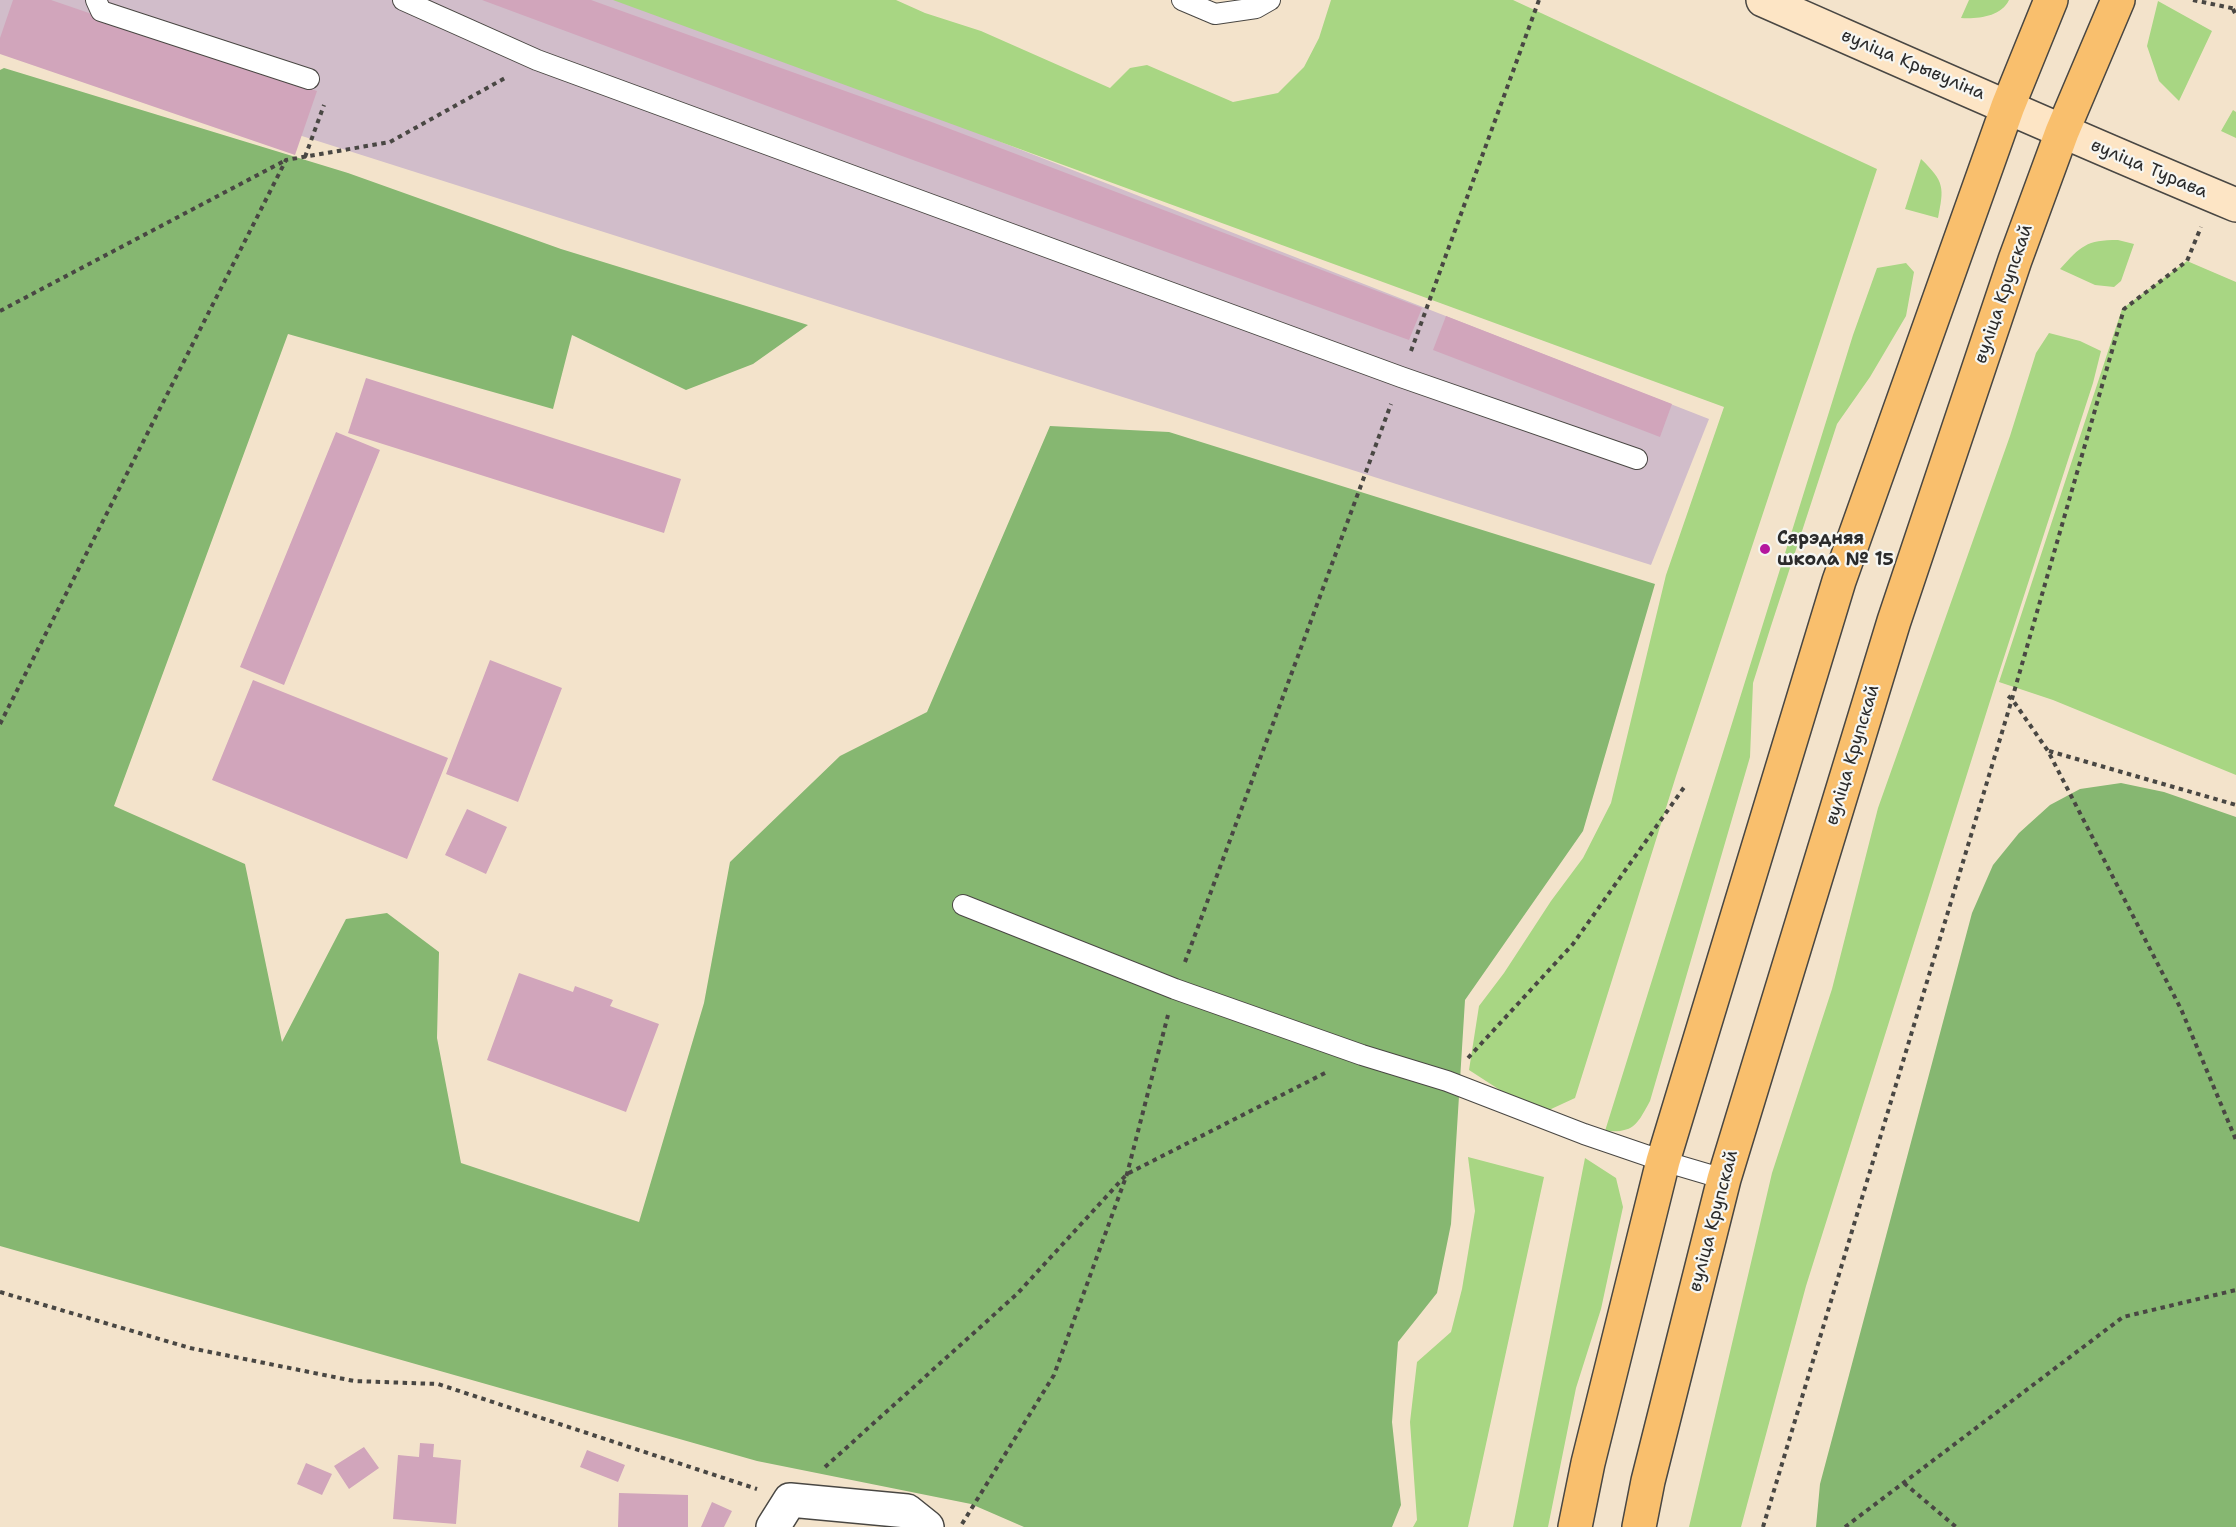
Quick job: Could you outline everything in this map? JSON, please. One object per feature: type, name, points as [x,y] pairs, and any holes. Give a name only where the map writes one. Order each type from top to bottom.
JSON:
[{"type":"main road","name":"вуліца Крывуліна","points":[[1763,0],[2008,106],[2062,132]]},
{"type":"main road","points":[[1575,1527],[1588,1463],[1663,1161],[1839,581],[2008,106],[2051,0]]},
{"type":"main road","name":"вуліца Крупскай","points":[[1639,1527],[1648,1480],[1724,1179],[1894,621],[2015,260],[2062,132],[2118,0]]},
{"type":"main road","name":"вуліца Турава","points":[[2062,132],[2225,200]]},
{"type":"street","points":[[773,1527],[790,1500],[907,1511],[927,1527]]},
{"type":"lane","points":[[96,0],[101,11],[309,79]]},
{"type":"lane","points":[[404,0],[537,60],[1401,376],[1637,459]]},
{"type":"lane","points":[[1182,0],[1215,14],[1256,8],[1270,0]]},
{"type":"lane","points":[[963,905],[1175,989],[1362,1055],[1447,1081],[1584,1134],[1724,1179]]},
{"type":"path","points":[[960,1527],[1054,1375],[1128,1174],[1175,989],[1539,0]]},
{"type":"path","points":[[2193,0],[2235,9],[2236,15]]},
{"type":"path","points":[[0,311],[286,160],[390,142],[537,60]]},
{"type":"path","points":[[305,157],[330,89],[309,79]]},
{"type":"path","points":[[0,724],[286,160]]},
{"type":"path","points":[[1763,1527],[2012,699],[2124,309],[2187,261],[2225,200]]},
{"type":"path","points":[[2008,696],[2048,751],[2181,1009],[2236,1140]]},
{"type":"path","points":[[2048,751],[2236,805]]},
{"type":"path","points":[[1447,1081],[1573,944],[1685,786]]},
{"type":"path","points":[[0,1292],[190,1348],[354,1381],[438,1384],[790,1500],[1017,1294],[1128,1174],[1362,1055]]},
{"type":"path","points":[[1845,1527],[2123,1317],[2236,1290]]},
{"type":"path","points":[[1904,1482],[1956,1527]]},
{"type":"shaded area","points":[[0,0],[638,0],[1709,419],[1651,565],[0,40]]},
{"type":"green space","points":[[613,0],[896,0],[925,13],[981,31],[1110,88],[1130,68],[1147,65],[1233,102],[1278,93],[1304,67],[1319,38],[1331,0],[1513,0],[1877,169],[1676,776],[1575,1098],[1549,1110],[1503,1092],[1469,1070],[1479,1006],[1583,858],[1611,803],[1666,575],[1724,407]]},
{"type":"green space","points":[[1969,0],[2009,0],[2000,10],[1988,16],[1961,18]]},
{"type":"green space","points":[[2158,1],[2212,31],[2179,101],[2159,81],[2147,46]]},
{"type":"green space","points":[[4,68],[348,173],[561,249],[808,325],[753,364],[686,390],[572,335],[553,409],[288,334],[114,806],[245,864],[282,1042],[346,919],[387,913],[439,952],[437,1038],[461,1163],[639,1222],[704,1003],[730,862],[840,756],[927,712],[1050,426],[1169,432],[1655,584],[1583,831],[1465,1000],[1451,1224],[1437,1293],[1398,1342],[1392,1422],[1401,1505],[1392,1527],[1024,1527],[971,1504],[757,1461],[0,1246],[0,70]]},
{"type":"green space","points":[[2233,110],[2236,112],[2236,138],[2221,131]]},
{"type":"green space","points":[[1921,159],[1935,174],[1941,186],[1938,218],[1905,209]]},
{"type":"green space","points":[[2118,240],[2134,244],[2121,281],[2114,287],[2095,285],[2060,269],[2073,255],[2091,243]]},
{"type":"green space","points":[[2187,261],[2236,282],[2236,775],[2053,700],[1999,682],[2122,309]]},
{"type":"green space","points":[[1906,263],[1914,272],[1906,316],[1870,377],[1837,424],[1753,683],[1750,757],[1650,1101],[1634,1126],[1622,1131],[1605,1131],[1853,335],[1877,268]]},
{"type":"green space","points":[[2049,333],[2080,341],[2101,351],[2093,383],[1996,682],[1806,1286],[1741,1527],[1689,1527],[1772,1173],[1832,989],[1878,808],[2010,436],[2036,353]]},
{"type":"green space","points":[[2121,783],[2164,792],[2236,817],[2236,1527],[1816,1527],[1820,1484],[1972,913],[1993,865],[2019,833],[2050,805],[2080,789]]},
{"type":"green space","points":[[1468,1157],[1544,1177],[1468,1527],[1413,1527],[1417,1520],[1410,1422],[1417,1362],[1451,1332],[1462,1289],[1475,1211]]},
{"type":"green space","points":[[1585,1158],[1616,1178],[1623,1207],[1601,1309],[1576,1388],[1548,1527],[1513,1527]]},
{"type":"building","points":[[13,0],[51,0],[317,91],[295,155],[0,54],[0,38]]},
{"type":"building","points":[[482,0],[591,0],[929,121],[1422,308],[1409,340],[902,156]]},
{"type":"building","points":[[1446,316],[1672,404],[1660,437],[1433,350]]},
{"type":"building","points":[[366,378],[681,479],[664,533],[348,433]]},
{"type":"building","points":[[336,432],[380,450],[284,685],[240,667]]},
{"type":"building","points":[[490,660],[562,688],[518,802],[446,774]]},
{"type":"building","points":[[253,680],[448,758],[407,859],[212,780]]},
{"type":"building","points":[[467,809],[507,827],[486,874],[445,855]]},
{"type":"building","points":[[519,973],[573,992],[575,986],[613,1000],[610,1006],[659,1024],[626,1112],[487,1060]]},
{"type":"building","points":[[420,1443],[434,1444],[433,1457],[461,1460],[456,1524],[393,1519],[398,1455],[419,1457]]},
{"type":"building","points":[[364,1447],[379,1468],[349,1489],[334,1466]]},
{"type":"building","points":[[587,1450],[625,1465],[618,1482],[580,1467]]},
{"type":"building","points":[[306,1463],[332,1474],[322,1495],[297,1484]]},
{"type":"building","points":[[619,1493],[688,1495],[688,1527],[618,1527]]},
{"type":"building","points":[[712,1502],[732,1511],[724,1527],[701,1527]]},
{"type":"place","name":"Сярэдняя школа № 15","points":[[1765,549]]}]
